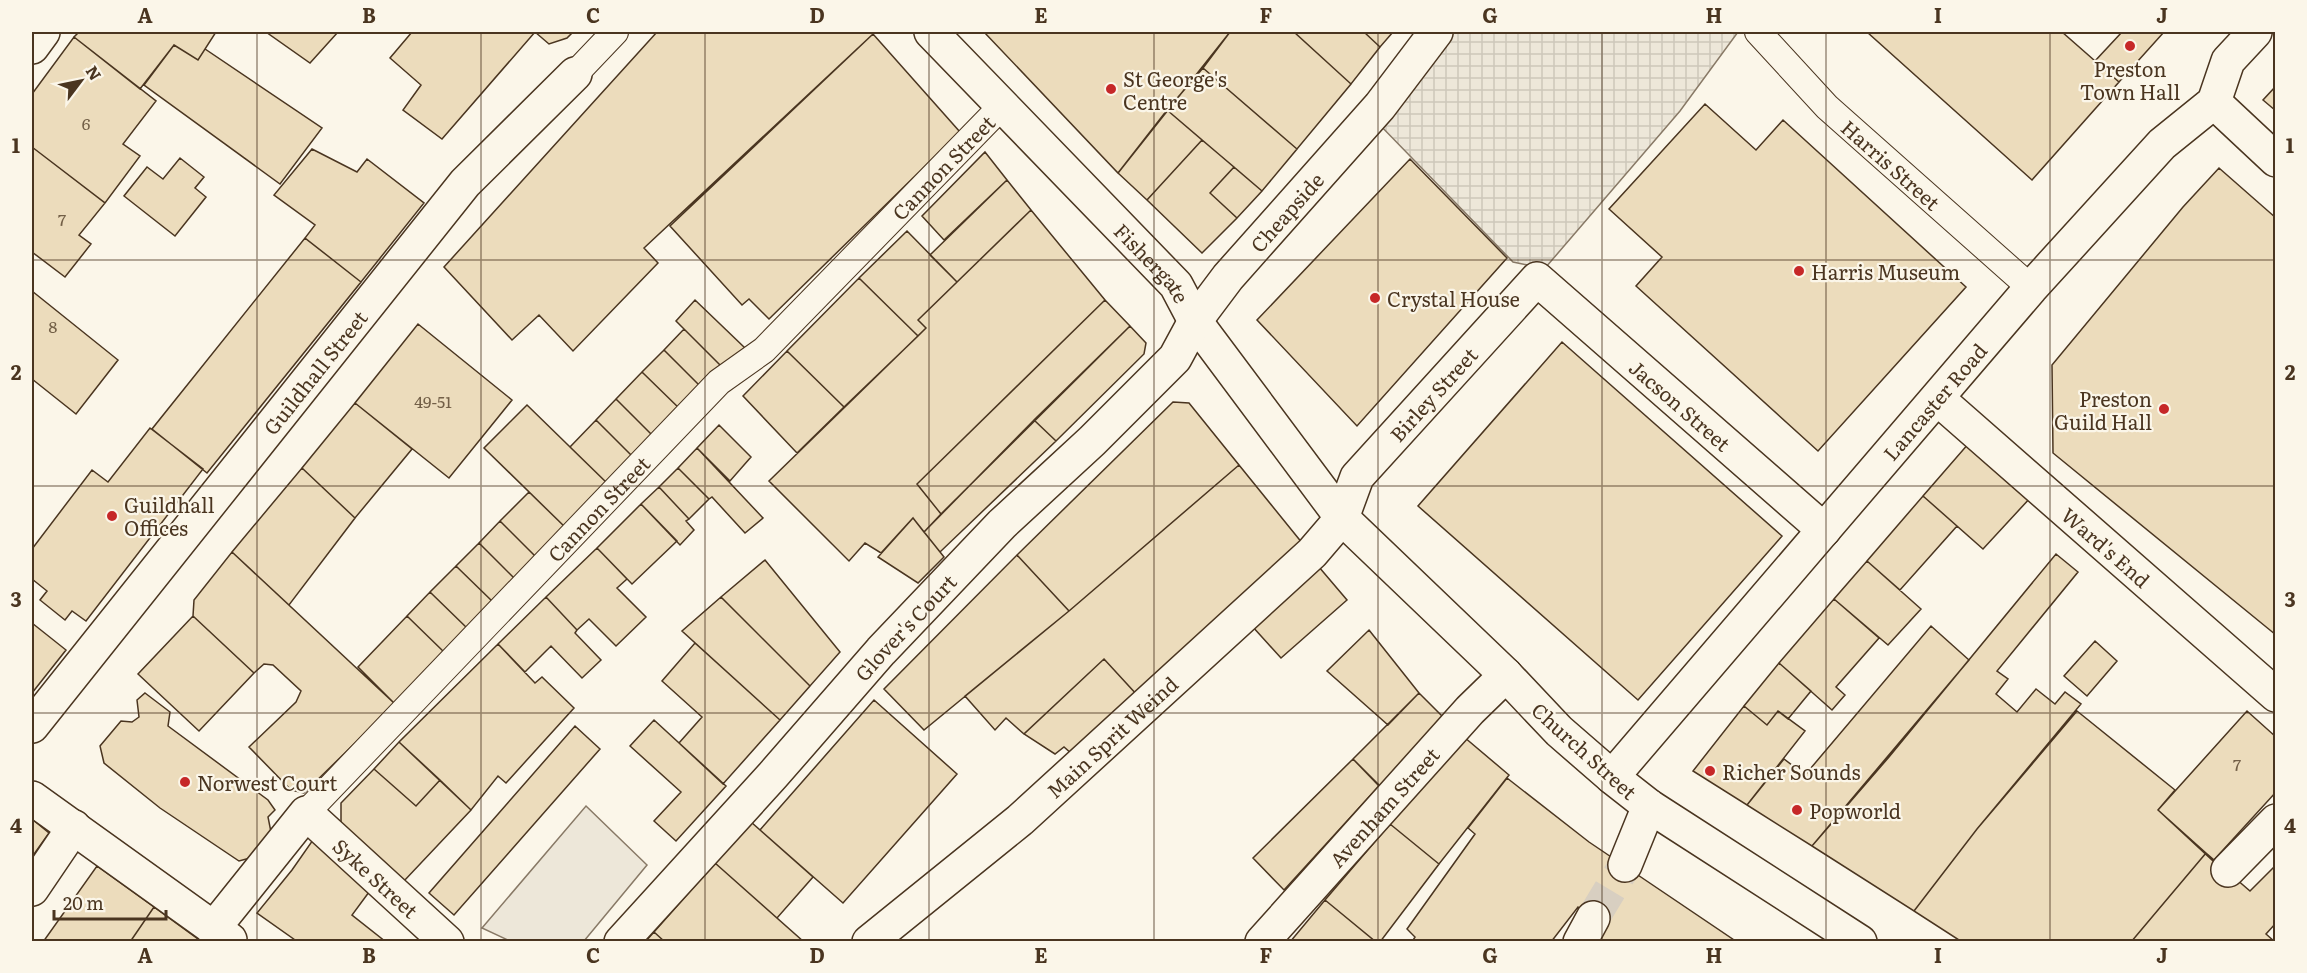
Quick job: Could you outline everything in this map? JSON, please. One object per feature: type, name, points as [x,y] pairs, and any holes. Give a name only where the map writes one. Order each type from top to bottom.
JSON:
[{"type":"street","points":[[32,47],[43,32]]},
{"type":"street","name":"Guildhall Street","points":[[32,726],[465,183],[615,32]]},
{"type":"street","name":"Fishergate","points":[[931,32],[1176,285],[1195,321],[1342,518]]},
{"type":"street","name":"Cheapside","points":[[1195,321],[1228,277],[1380,106],[1436,32]]},
{"type":"street","name":"Harris Street","points":[[1758,32],[1827,107],[2031,288]]},
{"type":"street","points":[[2255,32],[2228,61],[2214,102],[2276,160]]},
{"type":"street","name":"Lancaster Road","points":[[1612,777],[2031,288],[2162,144],[2214,102]]},
{"type":"street","name":"Cannon Street","points":[[223,935],[306,813],[719,382],[764,350],[1002,106]]},
{"type":"street","name":"Birley Street","points":[[1342,518],[1357,477],[1537,279]]},
{"type":"street","name":"Jacson Street","points":[[1537,279],[1824,530]]},
{"type":"street","name":"Glover's Court","points":[[621,942],[930,600],[1002,524],[1092,441],[1174,358],[1195,321]]},
{"type":"street","name":"Ward's End","points":[[1938,399],[2276,695]]},
{"type":"street","name":"Church Street","points":[[1342,518],[1506,675],[1559,730],[1612,777],[1648,806],[1860,942]]},
{"type":"street","name":"Main Sprit Weind","points":[[869,942],[1020,820],[1312,553],[1342,518]]},
{"type":"street","name":"Avenham Street","points":[[1263,942],[1450,732],[1506,675]]},
{"type":"street","points":[[32,798],[223,935]]},
{"type":"street","points":[[1625,865],[1648,806]]},
{"type":"street","name":"Syke Street","points":[[306,813],[447,942]]},
{"type":"street","points":[[2228,870],[2276,821]]},
{"type":"street","points":[[32,890],[74,827]]},
{"type":"shaded area","points":[[1451,32],[1738,32],[1680,111],[1546,267],[1541,263],[1532,266],[1513,262],[1376,121]]},
{"type":"shaded area","points":[[586,806],[647,865],[584,941],[510,941],[482,928]]},
{"type":"building","points":[[79,32],[216,32],[198,60],[174,45],[140,89],[74,37]]},
{"type":"building","points":[[266,32],[338,32],[310,63]]},
{"type":"building","points":[[412,32],[535,32],[442,139],[403,110],[421,85],[390,58]]},
{"type":"building","points":[[535,32],[573,32],[567,38],[549,44]]},
{"type":"building","points":[[657,32],[871,32],[873,34],[644,248],[658,263],[573,351],[539,315],[512,340],[444,267]]},
{"type":"building","name":"St George's Centre","points":[[984,32],[1230,32],[1118,173]]},
{"type":"building","points":[[1230,32],[1294,32],[1351,84],[1297,149],[1203,68]]},
{"type":"building","points":[[1294,32],[1364,32],[1380,47],[1351,84]]},
{"type":"building","points":[[1364,32],[1393,32],[1380,47]]},
{"type":"building","points":[[1867,32],[2062,32],[2119,82],[2032,180]]},
{"type":"building","name":"Preston Town Hall","points":[[2122,32],[2164,32],[2119,82],[2095,61]]},
{"type":"building","points":[[873,34],[960,132],[769,319],[749,299],[742,305],[670,226]]},
{"type":"building","points":[[74,37],[156,101],[123,144],[140,156],[105,203],[32,147],[32,94]]},
{"type":"building","points":[[174,45],[198,60],[205,49],[322,128],[280,184],[144,85]]},
{"type":"building","points":[[1203,68],[1297,149],[1262,191],[1167,110]]},
{"type":"building","points":[[2276,86],[2276,111],[2263,100]]},
{"type":"building","name":"Harris Museum","points":[[1705,104],[1756,150],[1783,120],[1966,287],[1818,451],[1636,286],[1662,257],[1609,209]]},
{"type":"building","points":[[1167,110],[1202,140],[1147,200],[1118,173]]},
{"type":"building","points":[[1202,140],[1234,167],[1210,193],[1237,218],[1202,253],[1147,200]]},
{"type":"building","points":[[32,147],[105,203],[79,235],[91,244],[65,277],[32,252]]},
{"type":"building","points":[[312,149],[357,172],[367,159],[424,203],[361,282],[305,238],[315,225],[274,195]]},
{"type":"building","points":[[985,152],[1007,180],[944,240],[922,216]]},
{"type":"building","points":[[180,158],[204,177],[195,188],[206,197],[175,236],[124,196],[147,167],[163,179]]},
{"type":"building","name":"Crystal House","points":[[1410,159],[1507,258],[1357,426],[1257,320]]},
{"type":"building","points":[[1234,167],[1262,191],[1237,218],[1210,193]]},
{"type":"building","name":"Preston Guild Hall","points":[[2219,168],[2276,218],[2276,635],[2053,453],[2052,365],[2183,207]]},
{"type":"building","points":[[1007,180],[1031,210],[957,282],[930,255]]},
{"type":"building","points":[[1031,210],[1105,300],[917,484],[941,514],[924,532],[913,518],[881,553],[865,543],[849,561],[769,481],[926,328],[918,320]]},
{"type":"building","points":[[907,231],[957,282],[918,320],[926,328],[918,336],[859,278]]},
{"type":"building","points":[[305,238],[361,282],[207,473],[152,429]]},
{"type":"building","points":[[859,278],[918,336],[844,407],[787,351]]},
{"type":"building","points":[[32,291],[118,360],[76,414],[32,379]]},
{"type":"building","points":[[695,300],[745,348],[724,369],[676,321]]},
{"type":"building","points":[[1105,300],[1130,326],[941,514],[917,484]]},
{"type":"building","points":[[418,324],[512,400],[449,478],[355,403]]},
{"type":"building","points":[[1130,326],[1146,343],[1144,354],[1056,441],[1034,420]]},
{"type":"building","points":[[684,329],[724,369],[704,390],[664,350]]},
{"type":"building","points":[[1562,342],[1782,536],[1638,700],[1418,506]]},
{"type":"building","points":[[664,350],[704,390],[683,412],[642,372]]},
{"type":"building","points":[[787,351],[844,407],[797,453],[743,396]]},
{"type":"building","points":[[642,372],[683,412],[656,439],[616,399]]},
{"type":"building","points":[[616,399],[656,439],[636,460],[596,420]]},
{"type":"building","points":[[1173,402],[1189,403],[1239,465],[1069,611],[1017,555]]},
{"type":"building","points":[[355,403],[412,449],[355,518],[302,468]]},
{"type":"building","points":[[527,405],[609,485],[567,529],[484,448]]},
{"type":"building","points":[[596,420],[636,460],[609,485],[570,447]]},
{"type":"building","points":[[1034,420],[1056,441],[940,552],[924,532]]},
{"type":"building","points":[[719,425],[751,457],[730,481],[697,448]]},
{"type":"building","name":"Guildhall Offices","points":[[150,428],[203,469],[86,621],[72,611],[65,620],[40,600],[47,591],[32,579],[32,549],[92,470],[108,482]]},
{"type":"building","points":[[1969,443],[2031,497],[1983,549],[1923,496]]},
{"type":"building","points":[[697,448],[763,518],[745,533],[712,497],[709,499],[678,468]]},
{"type":"building","points":[[1239,465],[1307,549],[1138,696],[1104,659],[1024,734],[1006,718],[995,730],[965,696],[1069,611]]},
{"type":"building","points":[[302,468],[355,518],[289,605],[232,552]]},
{"type":"building","points":[[678,468],[709,499],[689,519],[659,487]]},
{"type":"building","points":[[659,487],[689,519],[686,521],[694,530],[680,545],[641,504]]},
{"type":"building","points":[[529,492],[567,529],[537,558],[500,521]]},
{"type":"building","points":[[1923,496],[1957,526],[1900,590],[1867,561]]},
{"type":"building","points":[[641,504],[677,541],[632,584],[597,548]]},
{"type":"building","points":[[913,518],[944,557],[918,583],[878,557]]},
{"type":"building","points":[[500,521],[537,558],[516,580],[479,543]]},
{"type":"building","points":[[479,543],[516,580],[494,603],[456,566]]},
{"type":"building","points":[[597,548],[627,579],[617,588],[646,617],[616,646],[589,619],[577,630],[546,597]]},
{"type":"building","points":[[232,552],[395,704],[304,793],[291,790],[249,747],[296,702],[301,691],[273,665],[264,664],[254,673],[193,616],[194,600]]},
{"type":"building","points":[[2056,554],[2078,572],[1997,671],[2008,679],[1996,694],[2017,712],[2036,689],[2055,704],[2065,692],[2081,704],[1977,829],[1914,911],[1812,846],[1889,757]]},
{"type":"building","points":[[1017,555],[1069,611],[924,730],[884,689]]},
{"type":"building","points":[[765,560],[840,652],[810,686],[721,597]]},
{"type":"building","points":[[1313,560],[1347,600],[1281,658],[1252,626]]},
{"type":"building","points":[[1867,561],[1921,609],[1888,645],[1834,599]]},
{"type":"building","points":[[456,566],[494,603],[468,629],[430,592]]},
{"type":"building","points":[[430,592],[468,629],[445,653],[407,616]]},
{"type":"building","points":[[546,597],[577,630],[575,633],[601,660],[582,678],[551,646],[525,672],[498,644]]},
{"type":"building","points":[[721,597],[810,686],[780,720],[682,631]]},
{"type":"building","points":[[1834,599],[1879,638],[1836,687],[1845,695],[1832,710],[1779,663]]},
{"type":"building","points":[[193,616],[254,673],[199,731],[138,674]]},
{"type":"building","points":[[407,616],[445,653],[395,704],[358,667]]},
{"type":"building","points":[[32,623],[66,650],[32,693]]},
{"type":"building","points":[[1931,626],[1969,660],[1812,846],[1747,805],[1784,759],[1805,775]]},
{"type":"building","points":[[1369,630],[1419,693],[1388,725],[1327,671]]},
{"type":"building","points":[[2095,641],[2117,661],[2087,696],[2064,676]]},
{"type":"building","points":[[695,643],[780,720],[723,784],[679,743],[702,717],[662,681]]},
{"type":"building","points":[[498,644],[535,683],[542,677],[574,708],[506,783],[498,776],[471,810],[399,742]]},
{"type":"building","points":[[1104,659],[1138,696],[1072,754],[1064,747],[1055,754],[1024,734]]},
{"type":"building","points":[[1779,663],[1811,691],[1788,719],[1778,711],[1767,725],[1744,706]]},
{"type":"building","name":"Norwest Court","points":[[145,693],[170,712],[168,726],[268,800],[275,810],[268,817],[271,832],[250,858],[239,861],[160,808],[104,763],[100,746],[121,721],[132,722],[139,717],[137,700]]},
{"type":"building","points":[[1419,693],[1447,721],[1381,787],[1353,759]]},
{"type":"building","points":[[874,700],[957,774],[843,903],[760,830]]},
{"type":"building","points":[[1744,706],[1767,725],[1778,711],[1805,731],[1747,805],[1693,771]]},
{"type":"building","points":[[2077,711],[2175,790],[2158,810],[2206,853],[2131,942],[1962,942],[1914,911],[1977,829]]},
{"type":"building","points":[[2247,711],[2276,737],[2276,792],[2213,861],[2158,810]]},
{"type":"building","points":[[654,720],[726,786],[676,841],[654,821],[681,792],[630,746]]},
{"type":"building","points":[[575,726],[600,749],[454,915],[429,893]]},
{"type":"building","points":[[1464,737],[1509,775],[1439,864],[1390,824]]},
{"type":"building","points":[[399,742],[440,780],[416,806],[374,769]]},
{"type":"building","points":[[1353,759],[1379,786],[1284,890],[1253,858]]},
{"type":"building","points":[[374,769],[416,806],[440,780],[471,810],[404,881],[341,826],[341,803]]},
{"type":"building","points":[[1507,778],[1589,842],[1737,942],[1589,942],[1588,915],[1578,907],[1551,942],[1412,942],[1415,937],[1407,929],[1475,834],[1468,828]]},
{"type":"building","points":[[32,819],[49,833],[32,857]]},
{"type":"building","points":[[751,822],[813,877],[777,918],[715,863]]},
{"type":"building","points":[[1390,824],[1439,864],[1380,942],[1376,942],[1325,900]]},
{"type":"building","points":[[315,837],[372,888],[352,915],[386,942],[298,942],[257,913]]},
{"type":"building","points":[[2206,853],[2250,891],[2276,865],[2276,923],[2266,934],[2275,942],[2131,942]]},
{"type":"building","points":[[715,863],[804,942],[665,942],[654,932]]},
{"type":"building","points":[[97,866],[154,907],[130,942],[43,942]]},
{"type":"building","points":[[1325,900],[1376,942],[1290,942]]},
{"type":"building","points":[[154,907],[202,942],[130,942]]},
{"type":"building","points":[[654,932],[665,942],[645,942]]},
{"type":"tunnel","points":[[1593,918],[1625,865]]},
{"type":"place","name":"Preston Town Hall","points":[[2130,46]]},
{"type":"place","name":"St George's Centre","points":[[1111,89]]},
{"type":"place","name":"Harris Museum","points":[[1799,271]]},
{"type":"place","name":"Crystal House","points":[[1375,298]]},
{"type":"place","name":"Preston Guild Hall","points":[[2164,409]]},
{"type":"place","name":"Guildhall Offices","points":[[112,516]]},
{"type":"place","name":"Richer Sounds","points":[[1710,771]]},
{"type":"place","name":"Norwest Court","points":[[185,782]]},
{"type":"place","name":"Popworld","points":[[1797,810]]}]
